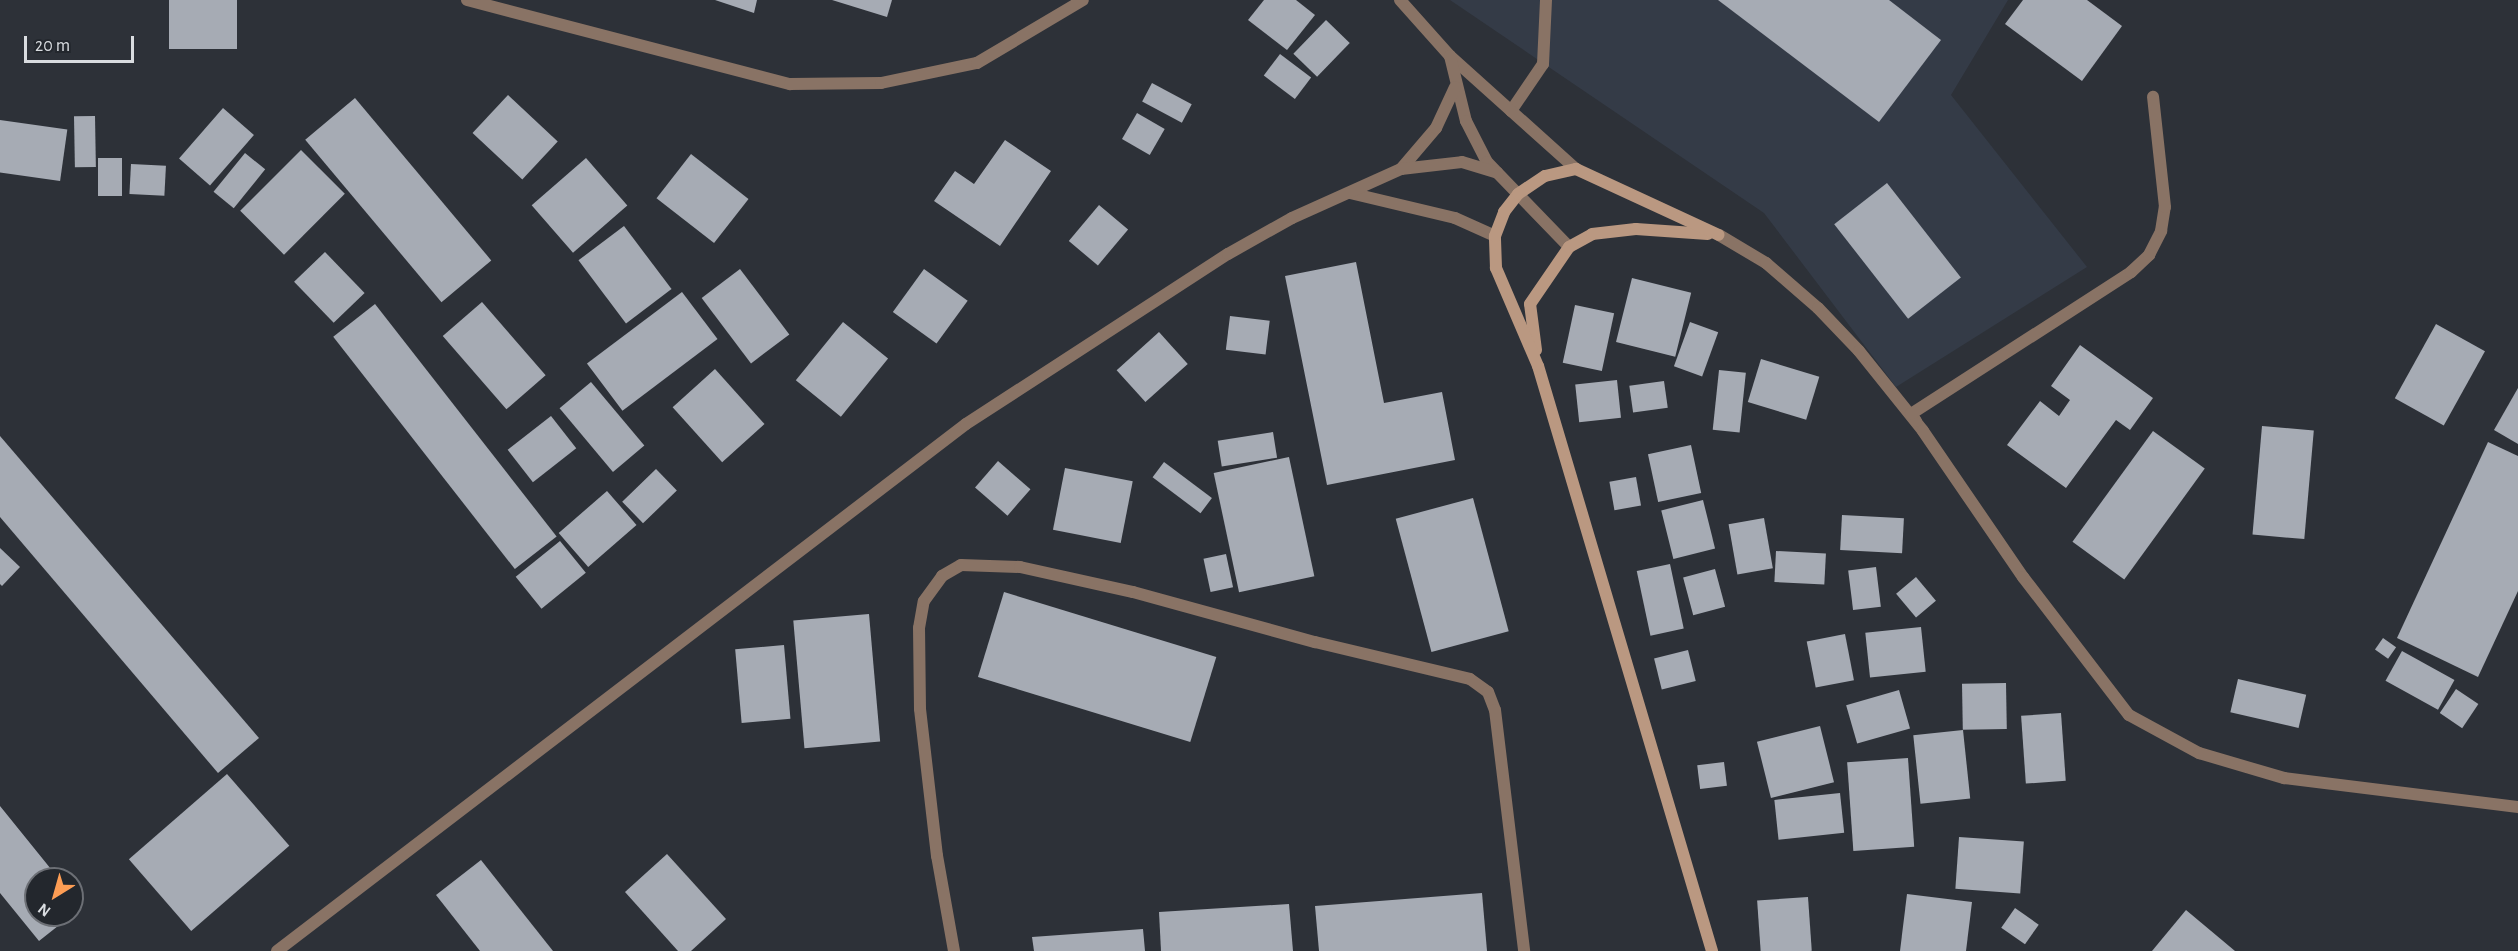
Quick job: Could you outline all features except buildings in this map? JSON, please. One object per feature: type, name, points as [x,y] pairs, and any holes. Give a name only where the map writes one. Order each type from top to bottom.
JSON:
[{"type":"street","points":[[467,0],[790,84],[881,82],[977,63],[1083,0]]},
{"type":"street","points":[[1400,0],[1450,56],[1576,169],[1719,235],[1766,263],[1818,308],[1859,351],[1923,431]]},
{"type":"street","points":[[1511,111],[1543,64],[1546,0]]},
{"type":"street","points":[[1450,56],[1455,87],[1466,121],[1497,173],[1569,247]]},
{"type":"street","points":[[1401,169],[1436,128],[1455,87]]},
{"type":"street","points":[[2153,97],[2165,207],[2161,231],[2149,255],[2131,272],[1911,414],[2023,577],[2130,715],[2199,753],[2283,778],[2518,807]]},
{"type":"street","points":[[277,951],[966,424],[1228,254],[1292,218],[1401,169],[1462,162],[1497,173]]},
{"type":"street","points":[[1576,169],[1545,176],[1518,194],[1504,212],[1495,236],[1496,268],[1538,366],[1712,951]]},
{"type":"street","points":[[1350,193],[1445,215],[1495,236]]},
{"type":"street","points":[[1538,366],[1530,304],[1569,247],[1592,234],[1636,230],[1719,235]]},
{"type":"street","points":[[954,951],[937,856],[920,709],[919,628],[924,601],[942,576],[961,565],[1020,567],[1134,592],[1315,642],[1470,679],[1488,692],[1495,710],[1524,951]]},
{"type":"shaded area","points":[[1450,0],[2008,0],[1951,95],[2087,267],[1896,387],[1764,213]]}]
